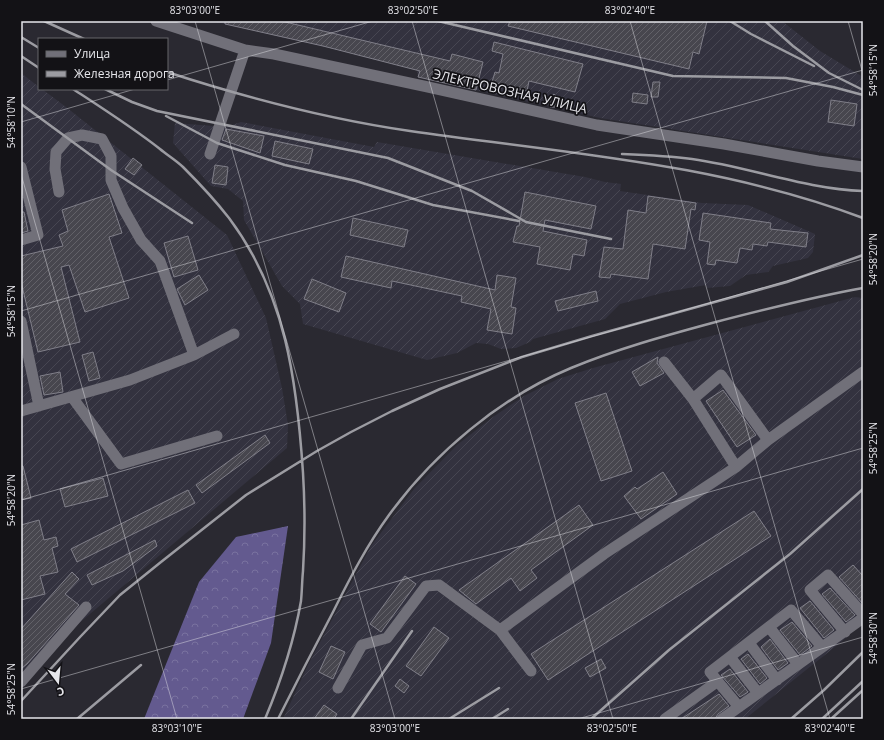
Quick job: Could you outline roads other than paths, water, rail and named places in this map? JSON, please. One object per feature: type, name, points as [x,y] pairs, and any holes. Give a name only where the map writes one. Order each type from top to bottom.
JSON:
[{"type":"street","name":"ЭЛЕКТРОВОЗНАЯ УЛИЦА","points":[[156,21],[245,50],[274,54],[597,125],[863,167]]},
{"type":"street","points":[[210,154],[245,50]]},
{"type":"street","points":[[59,192],[54,169],[56,152],[68,138],[82,135],[102,138],[111,156],[111,180],[123,208],[141,240],[160,261],[194,355]]},
{"type":"street","points":[[21,167],[38,235],[21,240]]},
{"type":"street","points":[[21,321],[39,406]]},
{"type":"street","points":[[21,411],[130,380],[194,355],[234,334]]},
{"type":"street","points":[[664,362],[693,399],[736,467]]},
{"type":"street","points":[[500,630],[604,554],[736,467],[768,440],[863,372]]},
{"type":"street","points":[[693,399],[721,375],[768,440]]},
{"type":"street","points":[[72,397],[121,464],[217,436]]},
{"type":"street","points":[[845,632],[810,590],[828,575],[863,614]]},
{"type":"street","points":[[338,688],[362,645],[387,638],[426,586],[439,585],[500,630],[531,671]]},
{"type":"street","points":[[21,682],[86,607]]},
{"type":"street","points":[[739,707],[710,672],[791,610],[822,647]]},
{"type":"street","points":[[722,719],[863,618]]},
{"type":"street","points":[[769,627],[798,664]]},
{"type":"street","points":[[749,643],[777,680]]},
{"type":"street","points":[[730,657],[758,693]]},
{"type":"street","points":[[665,719],[718,681]]},
{"type":"railway","points":[[44,21],[82,38]]},
{"type":"railway","points":[[438,21],[673,76],[786,78],[833,87],[863,95]]},
{"type":"railway","points":[[730,21],[751,34],[814,66]]},
{"type":"railway","points":[[765,21],[793,46],[829,73],[863,90]]},
{"type":"railway","points":[[21,37],[38,47]]},
{"type":"railway","points":[[21,56],[38,67]]},
{"type":"railway","points":[[168,72],[287,107],[379,126],[640,162],[696,172],[753,184],[808,199],[863,218]]},
{"type":"railway","points":[[75,90],[117,118],[180,164],[201,185],[229,218],[248,247],[264,277],[276,308],[292,372],[297,405],[304,485],[304,547],[301,601],[295,631],[265,719]]},
{"type":"railway","points":[[107,90],[132,102],[157,111],[388,158],[472,191],[526,222],[611,239]]},
{"type":"railway","points":[[21,104],[111,170],[192,223]]},
{"type":"railway","points":[[166,116],[217,143],[285,165],[356,181],[433,205],[519,221]]},
{"type":"railway","points":[[622,154],[692,159],[820,186],[863,191]]},
{"type":"railway","points":[[21,701],[120,595],[246,495],[317,451],[351,432],[440,389],[522,357],[787,282],[863,255]]},
{"type":"railway","points":[[278,719],[352,574],[381,526],[407,492],[427,470],[471,429],[495,411],[519,394],[545,380],[588,361],[623,349],[750,313],[863,288]]},
{"type":"railway","points":[[591,719],[669,650],[790,554],[863,489]]},
{"type":"railway","points":[[351,719],[412,631]]},
{"type":"railway","points":[[791,719],[824,690],[863,652]]},
{"type":"railway","points":[[77,719],[141,665]]},
{"type":"railway","points":[[822,719],[863,681]]},
{"type":"railway","points":[[449,719],[499,688]]},
{"type":"railway","points":[[831,719],[863,690]]},
{"type":"railway","points":[[492,719],[508,709]]}]
